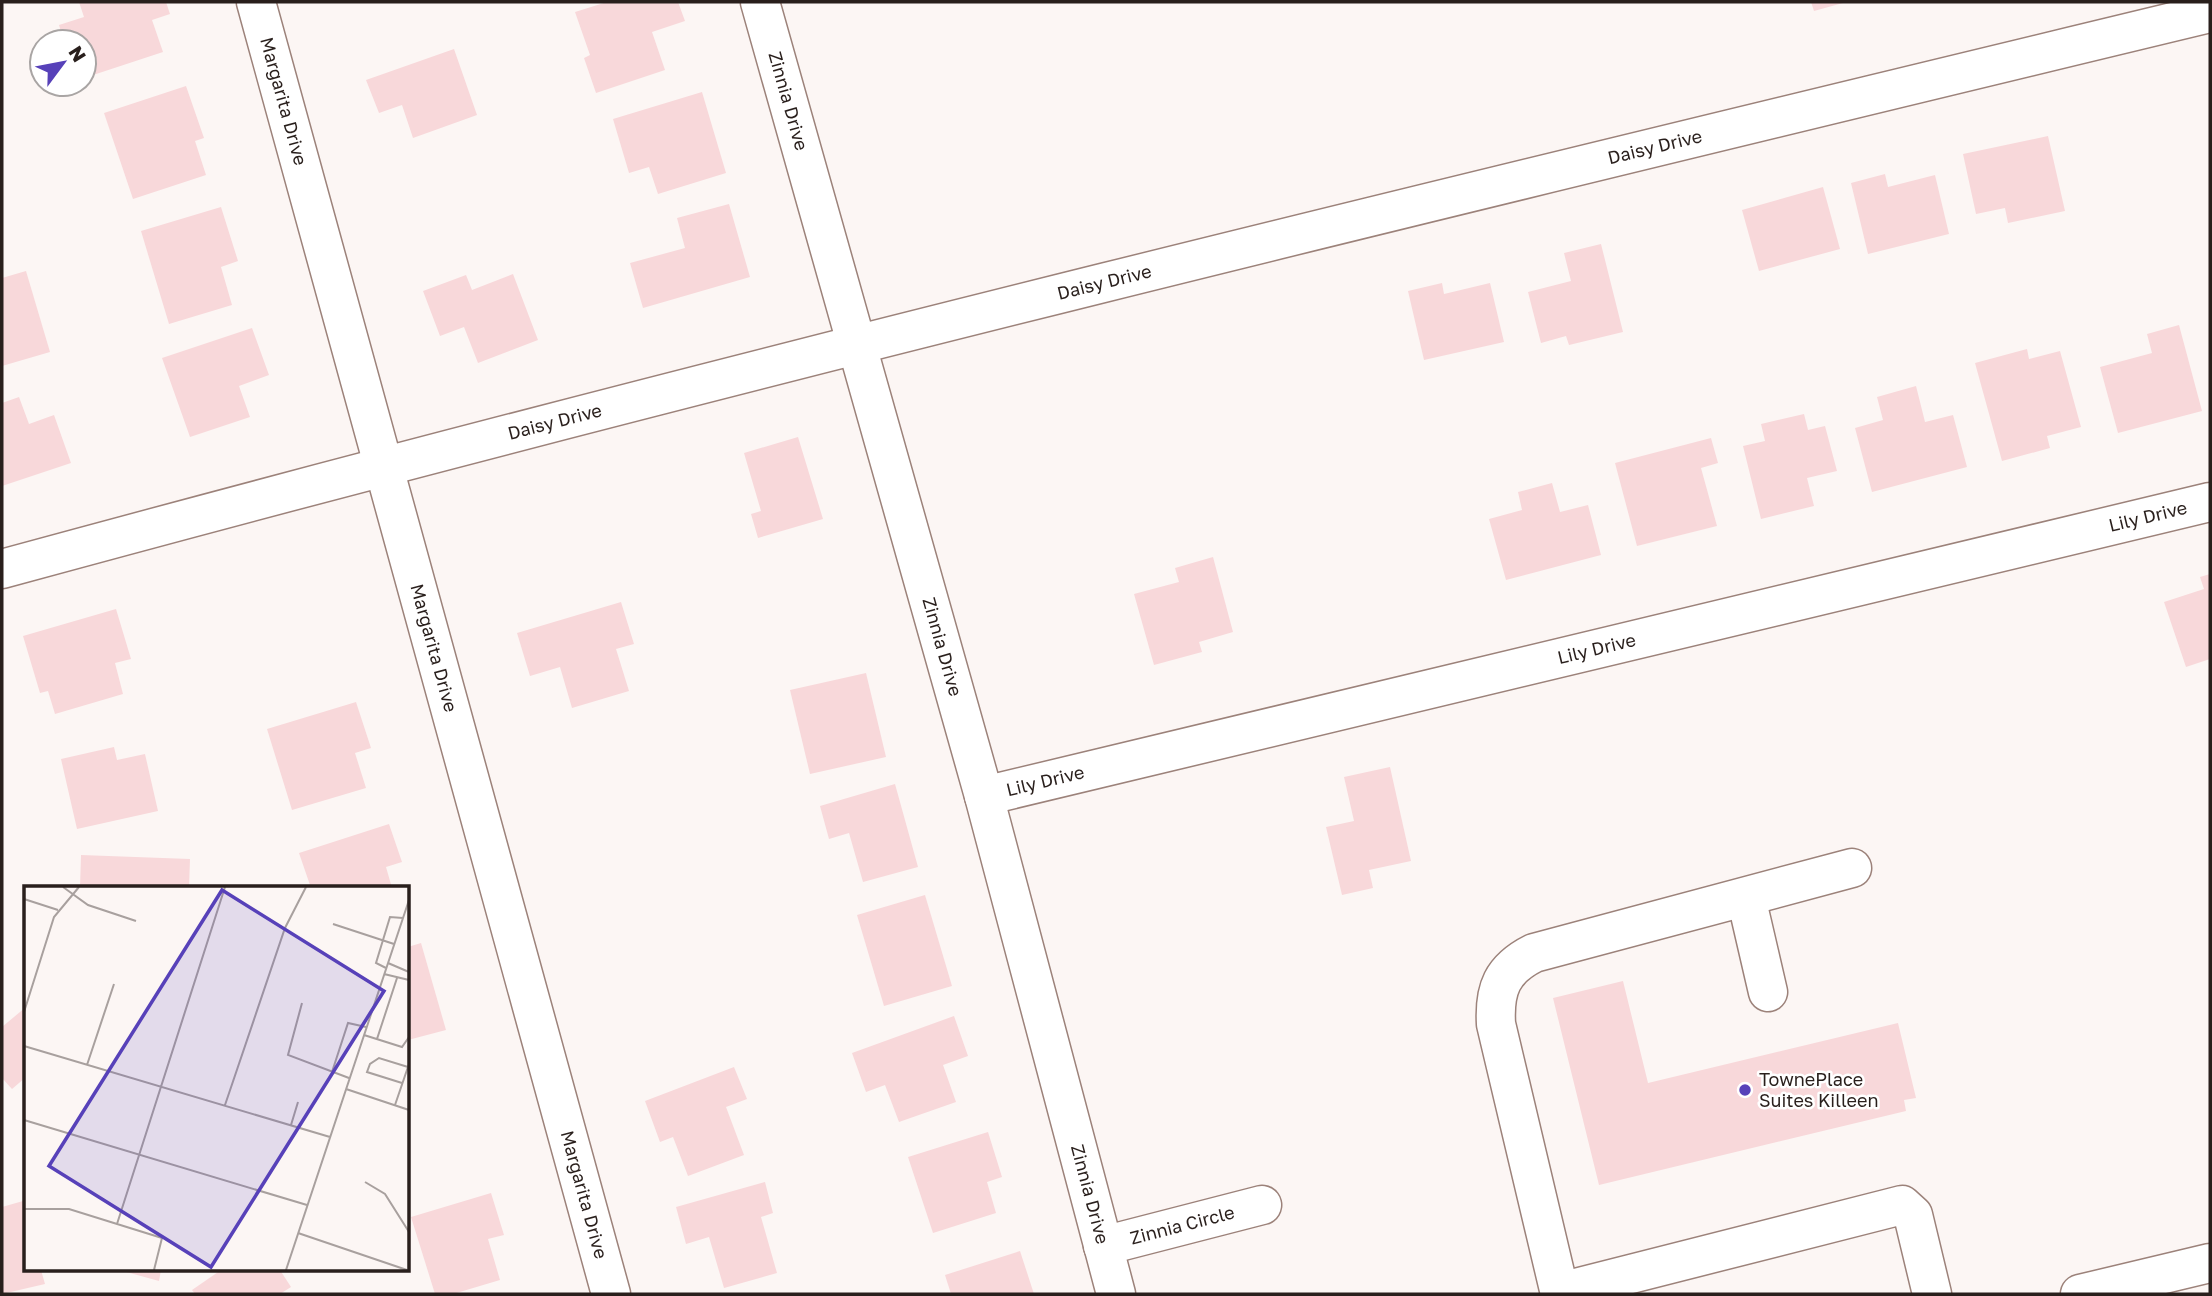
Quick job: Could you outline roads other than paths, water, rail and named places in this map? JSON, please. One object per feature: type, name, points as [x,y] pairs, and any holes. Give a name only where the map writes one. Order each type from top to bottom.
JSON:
[{"type":"street","name":"Margarita Drive","points":[[256,2],[611,1294]]},
{"type":"street","name":"Zinnia Drive","points":[[760,2],[984,796],[1116,1294]]},
{"type":"street","name":"Daisy Drive","points":[[2,569],[382,466],[855,345],[1477,190],[2210,13]]},
{"type":"street","name":"Lily Drive","points":[[984,796],[2210,502]]},
{"type":"street","points":[[1852,868],[1534,953],[1516,962],[1503,976],[1497,990],[1496,1024],[1560,1293],[1902,1205],[1913,1215],[1932,1294]]},
{"type":"street","points":[[1746,897],[1769,992]]},
{"type":"street","name":"Zinnia Circle","points":[[1103,1246],[1262,1205]]},
{"type":"street","points":[[2080,1294],[2210,1263]]},
{"type":"place","name":"TownePlace Suites Killeen","points":[[1745,1090]]}]
